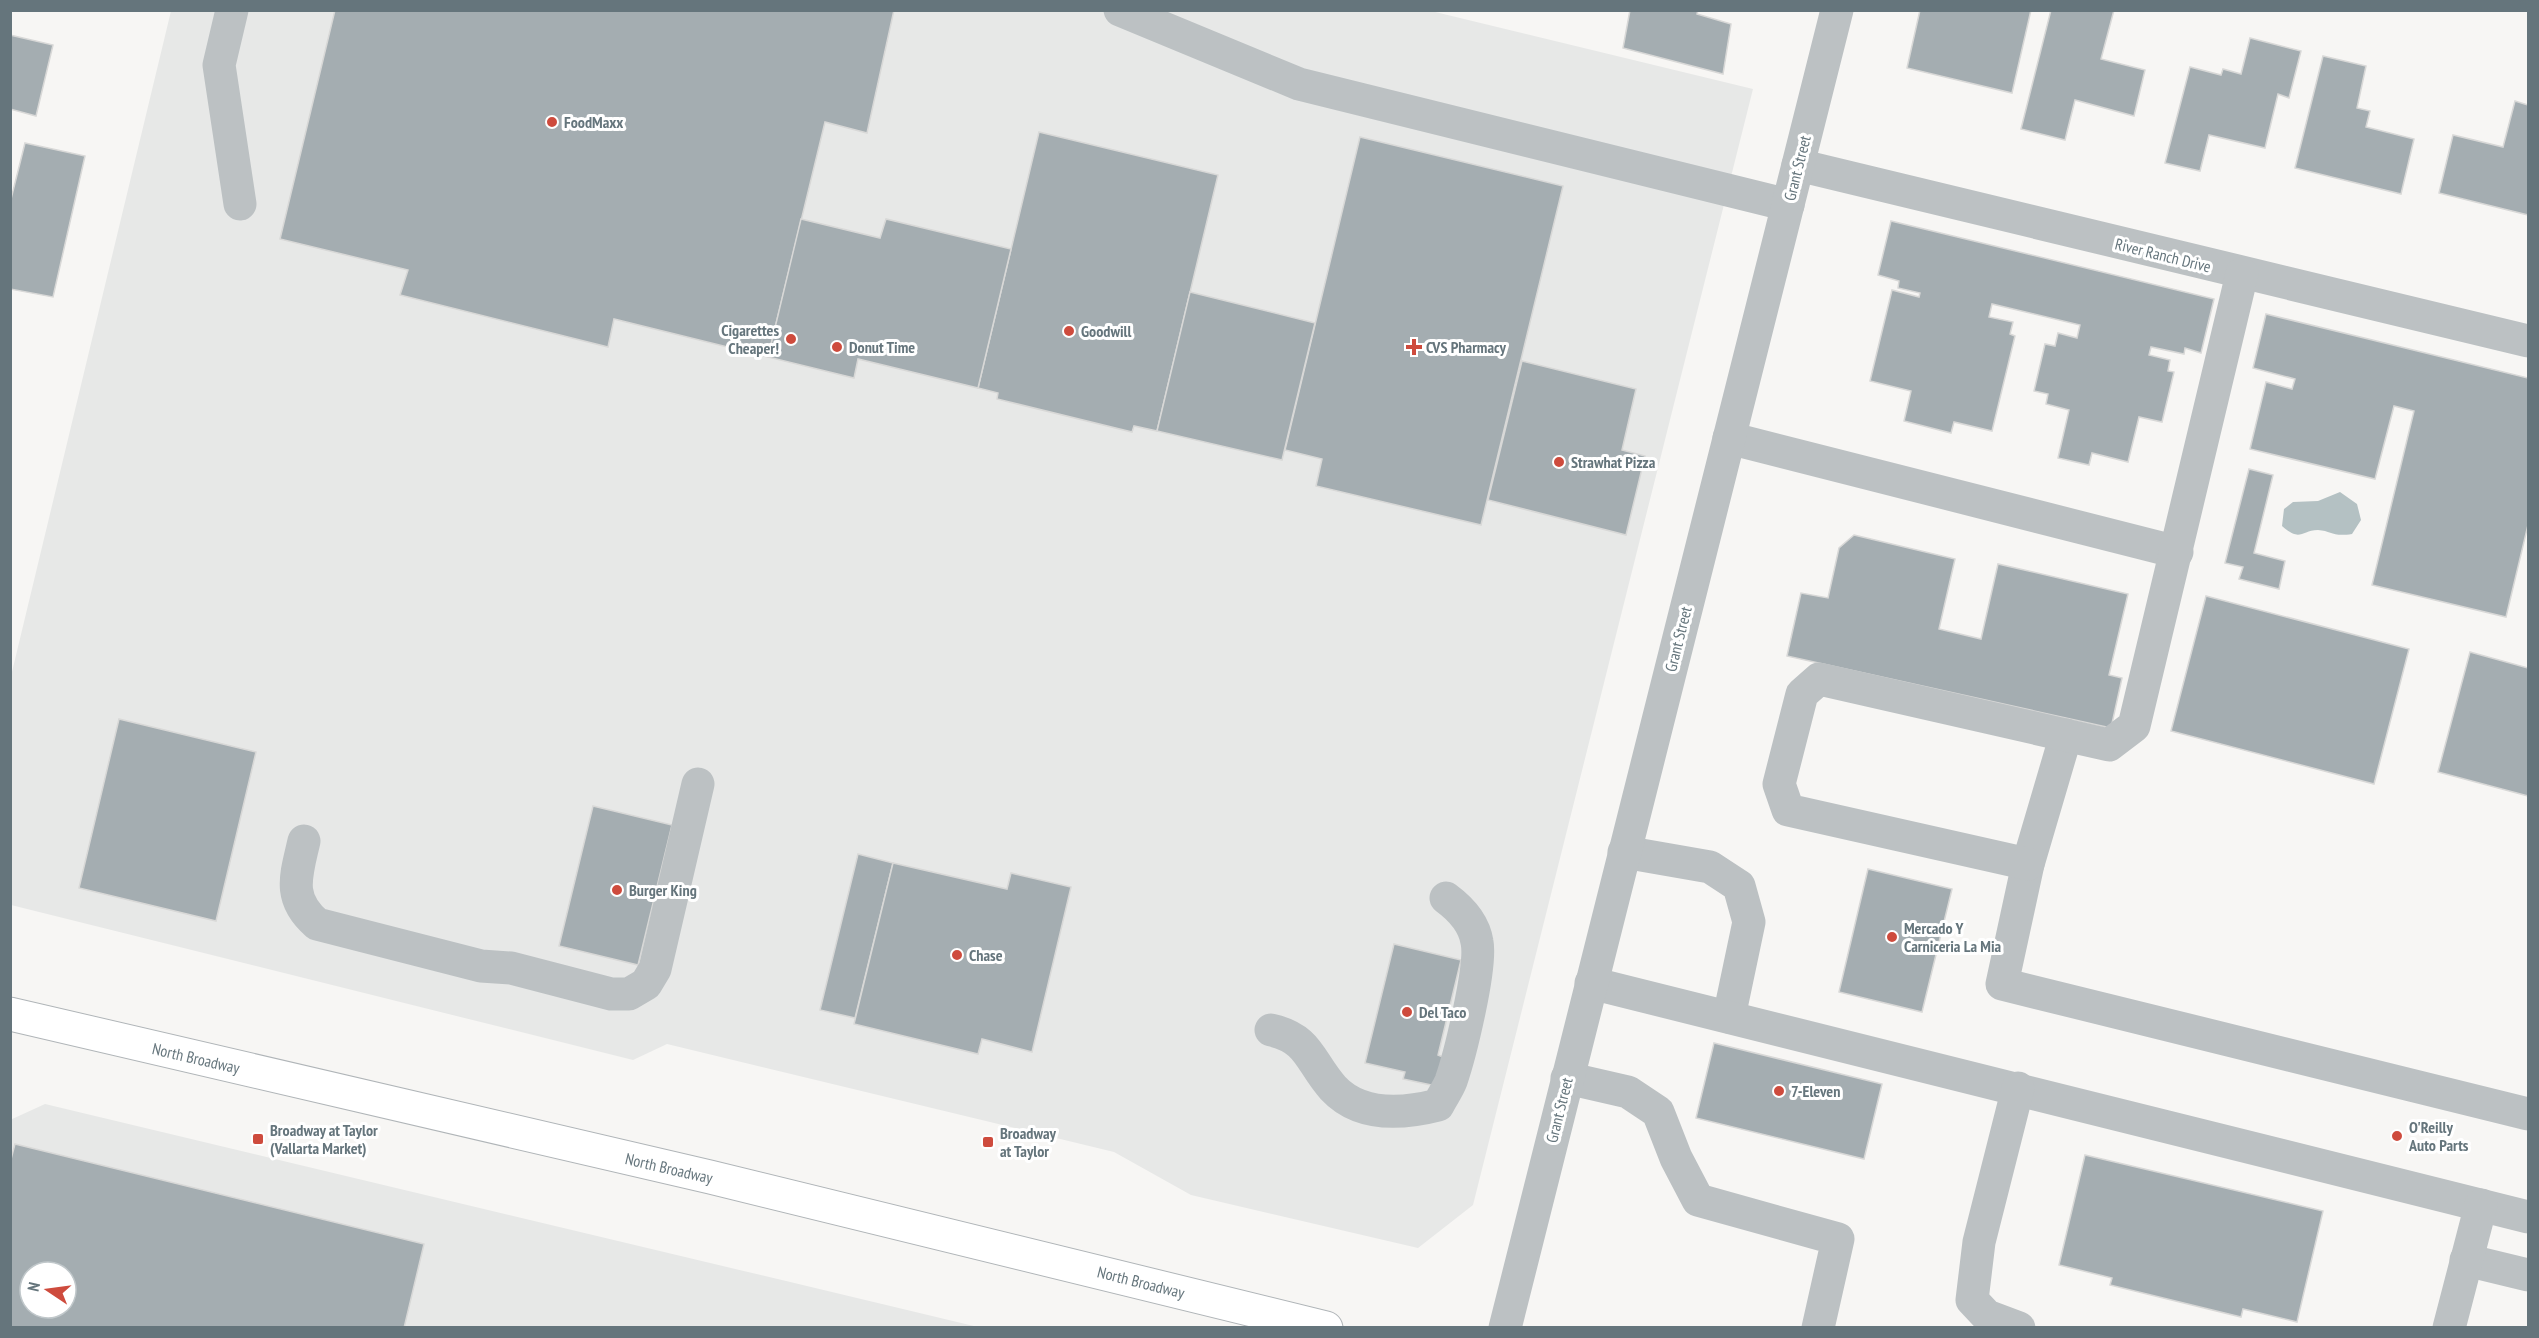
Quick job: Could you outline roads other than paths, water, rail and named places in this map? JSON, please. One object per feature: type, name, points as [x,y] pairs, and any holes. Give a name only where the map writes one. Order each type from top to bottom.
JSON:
[{"type":"main road","name":"North Broadway","points":[[10,1014],[710,1177],[1326,1328]]},
{"type":"street","points":[[232,10],[219,65],[240,204]]},
{"type":"street","points":[[1120,10],[1299,84],[1788,205]]},
{"type":"street","name":"Grant Street","points":[[1505,1328],[1837,10]]},
{"type":"street","name":"River Ranch Drive","points":[[1798,165],[2242,274],[2529,341]]},
{"type":"street","points":[[2028,864],[1788,810],[1779,784],[1802,694],[1819,679],[2109,745],[2134,726],[2242,274]]},
{"type":"street","points":[[1729,438],[2177,552]]},
{"type":"street","points":[[2066,735],[2028,864],[2002,984],[2529,1114]]},
{"type":"street","points":[[304,841],[296,874],[295,893],[303,912],[317,924],[481,966],[511,968],[610,994],[629,994],[646,984],[655,969],[698,784]]},
{"type":"street","points":[[1624,852],[1710,867],[1739,886],[1749,922],[1729,1017]]},
{"type":"street","points":[[1271,1030],[1290,1035],[1301,1043],[1334,1089],[1354,1103],[1380,1111],[1411,1112],[1438,1105],[1450,1082],[1479,962],[1477,940],[1470,922],[1460,909],[1446,898]]},
{"type":"street","points":[[1591,983],[2529,1217]]},
{"type":"street","points":[[1567,1078],[1628,1092],[1658,1112],[1676,1158],[1698,1200],[1838,1239],[1818,1328]]},
{"type":"street","points":[[2018,1088],[1979,1242],[1972,1300],[1987,1316],[2019,1328]]},
{"type":"street","points":[[2449,1328],[2481,1205]]},
{"type":"street","points":[[2466,1260],[2529,1275]]},
{"type":"place","name":"FoodMaxx","points":[[552,122]]},
{"type":"place","name":"Goodwill","points":[[1069,331]]},
{"type":"place","name":"Cigarettes Cheaper!","points":[[791,339]]},
{"type":"place","name":"Donut Time","points":[[837,347]]},
{"type":"place","name":"CVS Pharmacy","points":[[1414,347]]},
{"type":"place","name":"Strawhat Pizza","points":[[1559,462]]},
{"type":"place","name":"Burger King","points":[[617,890]]},
{"type":"place","name":"Mercado Y Carniceria La Mia","points":[[1892,937]]},
{"type":"place","name":"Chase","points":[[957,955]]},
{"type":"place","name":"Del Taco","points":[[1407,1012]]},
{"type":"place","name":"7-Eleven","points":[[1779,1091]]},
{"type":"place","name":"O'Reilly Auto Parts","points":[[2397,1136]]},
{"type":"place","name":"Broadway at Taylor (Vallarta Market)","points":[[258,1139]]},
{"type":"place","name":"Broadway at Taylor","points":[[988,1142]]}]
